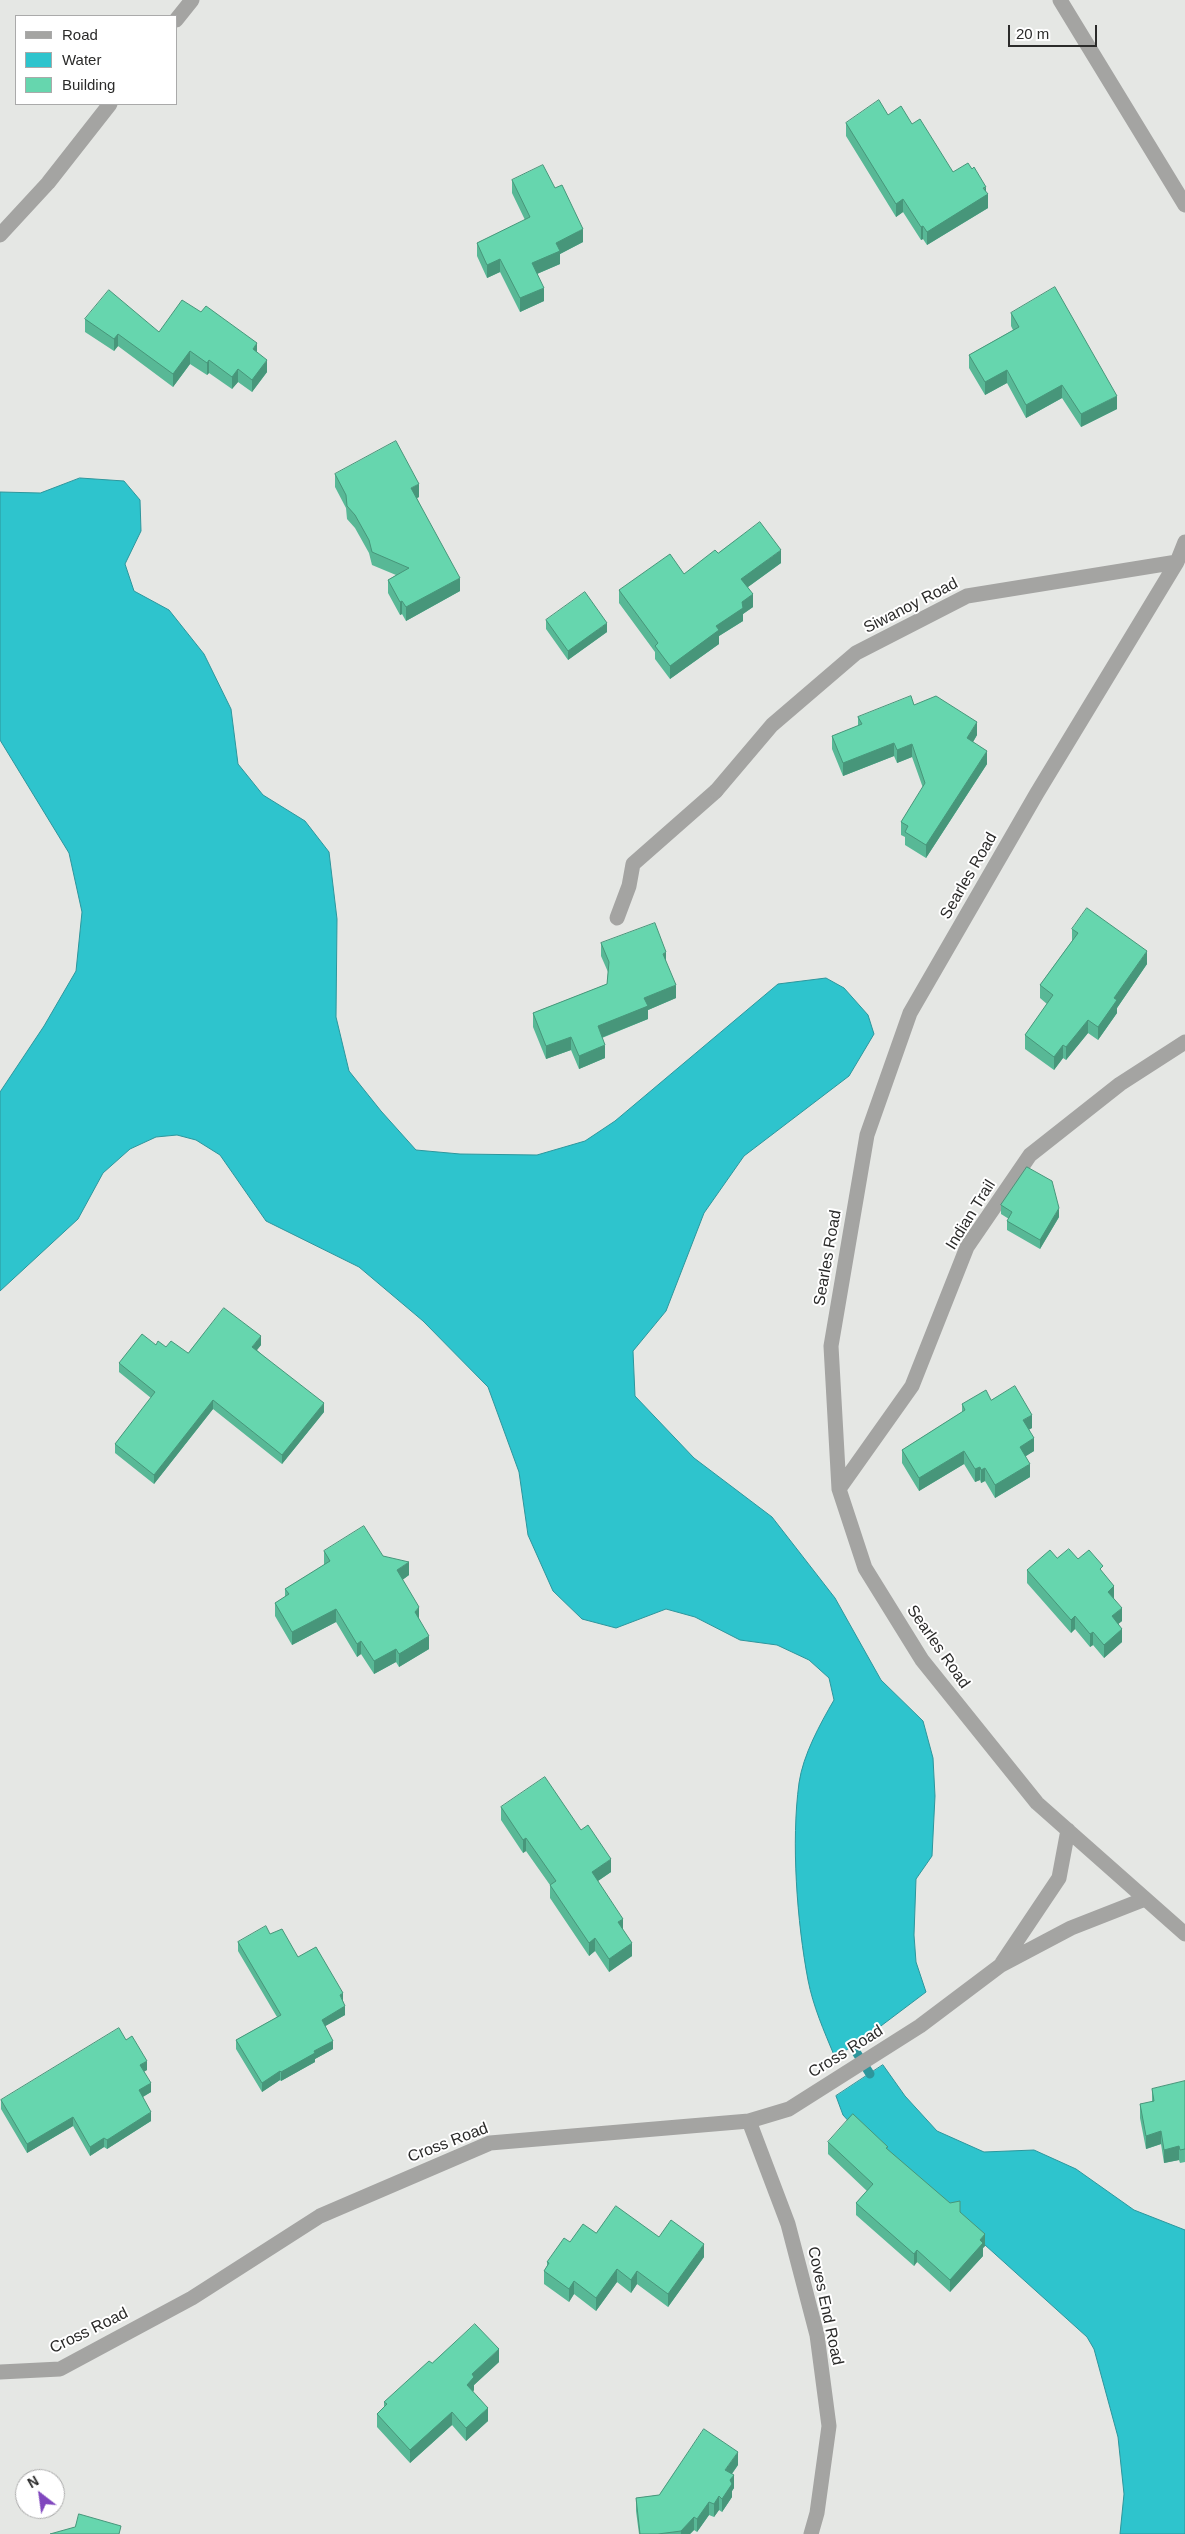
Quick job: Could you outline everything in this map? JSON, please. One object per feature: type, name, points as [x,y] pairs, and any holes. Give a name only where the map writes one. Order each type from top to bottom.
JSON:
[{"type":"street","points":[[178,18],[192,0]]},
{"type":"street","points":[[1060,0],[1185,205]]},
{"type":"street","points":[[0,235],[48,183],[109,105]]},
{"type":"street","name":"Searles Road","points":[[1185,542],[1176,562],[1037,794],[910,1013],[867,1135],[831,1346],[840,1489],[865,1568],[922,1660],[1037,1803],[1185,1934]]},
{"type":"street","name":"Siwanoy Road","points":[[617,918],[629,886],[633,864],[716,791],[772,725],[856,653],[967,596],[1176,562]]},
{"type":"street","name":"Indian Trail","points":[[840,1489],[912,1386],[967,1247],[1030,1155],[1120,1084],[1185,1042]]},
{"type":"street","name":"Cross Road","points":[[1001,1965],[1060,1878],[1068,1830]]},
{"type":"street","name":"Cross Road","points":[[0,2372],[60,2369],[192,2298],[320,2216],[490,2143],[749,2121],[789,2109],[920,2026],[1001,1965],[1071,1928],[1146,1899]]},
{"type":"street","name":"Coves End Road","points":[[749,2121],[788,2224],[817,2336],[829,2426],[817,2513],[811,2534]]},
{"type":"water","points":[[80,478],[124,481],[140,500],[141,531],[125,564],[134,591],[169,610],[204,654],[231,709],[238,764],[263,795],[305,821],[329,852],[337,919],[336,1017],[349,1071],[416,1150],[460,1154],[537,1155],[585,1141],[615,1121],[778,984],[826,978],[844,988],[868,1015],[874,1034],[849,1076],[744,1156],[704,1213],[666,1311],[633,1351],[635,1396],[694,1458],[772,1517],[835,1598],[881,1680],[923,1721],[933,1758],[935,1796],[932,1856],[916,1879],[914,1935],[916,1962],[926,1992],[853,2047],[834,2055],[819,2018],[810,1990],[798,1908],[795,1831],[799,1783],[808,1751],[834,1700],[829,1678],[809,1660],[777,1645],[740,1640],[695,1617],[666,1609],[616,1628],[582,1619],[553,1591],[528,1535],[519,1472],[488,1387],[423,1321],[359,1267],[266,1221],[220,1155],[196,1140],[177,1135],[156,1137],[130,1149],[103,1173],[78,1219],[0,1291],[0,1092],[44,1026],[76,971],[82,912],[69,853],[0,740],[0,492],[40,493]]},
{"type":"water","points":[[883,2065],[905,2096],[937,2131],[984,2152],[1034,2150],[1076,2169],[1134,2210],[1185,2230],[1185,2534],[1120,2534],[1124,2494],[1118,2437],[1094,2349],[1087,2337],[843,2115],[836,2096]]},
{"type":"building","points":[[879,100],[888,115],[901,106],[912,124],[920,119],[953,172],[968,163],[972,169],[974,167],[986,187],[983,188],[988,194],[927,232],[923,226],[921,227],[903,199],[896,204],[846,123]]},
{"type":"building","points":[[543,165],[555,188],[562,185],[583,229],[556,243],[560,251],[532,263],[544,288],[520,298],[500,259],[487,265],[477,243],[530,217],[512,180]]},
{"type":"building","points":[[1055,287],[1117,396],[1081,414],[1062,385],[1026,405],[1007,370],[985,382],[969,355],[1019,327],[1011,313]]},
{"type":"building","points":[[109,290],[159,332],[182,300],[201,312],[206,306],[257,343],[253,349],[267,360],[252,380],[238,369],[232,377],[209,360],[207,363],[190,351],[173,374],[118,334],[114,339],[85,319]]},
{"type":"building","points":[[396,441],[419,484],[411,488],[460,578],[406,607],[402,601],[400,602],[388,580],[409,568],[372,552],[369,540],[355,515],[347,506],[346,495],[335,474]]},
{"type":"building","points":[[760,522],[781,550],[741,579],[753,594],[742,602],[743,608],[716,626],[719,630],[670,666],[655,646],[658,643],[619,590],[670,554],[684,574],[715,550],[718,553]]},
{"type":"building","points":[[585,592],[607,623],[568,651],[546,620]]},
{"type":"building","points":[[911,696],[914,705],[936,696],[977,722],[967,738],[987,751],[926,845],[905,832],[908,826],[901,822],[925,783],[912,744],[897,750],[894,743],[843,763],[832,736],[862,724],[858,717]]},
{"type":"building","points":[[1087,908],[1147,951],[1114,998],[1117,1000],[1098,1027],[1088,1020],[1066,1047],[1063,1045],[1054,1057],[1025,1035],[1053,995],[1040,985],[1078,933],[1072,929]]},
{"type":"building","points":[[655,923],[666,952],[663,954],[676,985],[644,998],[648,1006],[598,1026],[605,1045],[579,1056],[571,1037],[546,1046],[533,1013],[607,984],[609,962],[601,943]]},
{"type":"building","points":[[1027,1167],[1052,1181],[1059,1208],[1040,1240],[1007,1221],[1012,1212],[1001,1205]]},
{"type":"building","points":[[224,1308],[261,1336],[252,1347],[324,1403],[282,1455],[213,1400],[154,1475],[115,1444],[155,1392],[119,1363],[142,1334],[156,1345],[158,1341],[166,1347],[171,1341],[188,1353]]},
{"type":"building","points":[[1015,1386],[1032,1415],[1023,1420],[1034,1438],[1020,1447],[1030,1464],[995,1485],[985,1468],[981,1470],[980,1467],[975,1469],[964,1451],[919,1478],[902,1450],[965,1410],[962,1404],[986,1390],[991,1400]]},
{"type":"building","points":[[364,1526],[383,1556],[409,1562],[397,1570],[419,1607],[415,1612],[429,1636],[399,1654],[396,1649],[374,1661],[361,1641],[357,1644],[336,1609],[292,1632],[275,1603],[289,1594],[285,1589],[330,1561],[324,1551]]},
{"type":"building","points":[[1069,1549],[1078,1559],[1089,1550],[1103,1566],[1100,1569],[1114,1586],[1108,1592],[1122,1608],[1112,1616],[1122,1629],[1104,1645],[1093,1632],[1090,1634],[1075,1616],[1071,1620],[1027,1570],[1050,1550],[1057,1558]]},
{"type":"building","points":[[545,1777],[581,1830],[588,1825],[611,1859],[592,1872],[623,1919],[618,1922],[632,1943],[609,1959],[595,1938],[589,1943],[550,1885],[556,1881],[526,1838],[523,1840],[501,1807]]},
{"type":"building","points":[[266,1926],[270,1934],[282,1929],[298,1957],[316,1947],[343,1993],[340,1995],[345,2006],[322,2020],[333,2041],[262,2083],[236,2040],[281,2015],[238,1942]]},
{"type":"building","points":[[119,2028],[126,2040],[132,2036],[147,2061],[140,2065],[151,2083],[139,2090],[151,2112],[107,2140],[104,2138],[90,2147],[73,2117],[27,2144],[1,2100]]},
{"type":"building","points":[[1185,2081],[1185,2149],[1180,2150],[1179,2146],[1164,2150],[1161,2131],[1146,2136],[1140,2104],[1154,2101],[1152,2089]]},
{"type":"building","points":[[853,2114],[888,2147],[886,2148],[950,2203],[960,2201],[960,2212],[985,2234],[980,2240],[983,2243],[950,2280],[917,2250],[914,2254],[856,2203],[873,2184],[828,2142]]},
{"type":"building","points":[[616,2206],[659,2237],[671,2220],[704,2244],[668,2294],[637,2271],[631,2280],[617,2269],[596,2298],[574,2281],[569,2289],[544,2271],[549,2263],[547,2262],[564,2238],[570,2242],[583,2224],[596,2233]]},
{"type":"building","points":[[475,2324],[499,2349],[472,2374],[474,2377],[467,2385],[488,2408],[466,2428],[452,2412],[410,2450],[377,2414],[387,2404],[384,2402],[429,2361],[432,2363]]},
{"type":"building","points":[[704,2429],[738,2452],[725,2470],[734,2475],[730,2480],[732,2484],[722,2499],[719,2496],[714,2504],[709,2502],[697,2519],[694,2517],[681,2531],[640,2534],[636,2498],[659,2495]]},
{"type":"building","points":[[79,2514],[121,2526],[119,2534],[50,2534],[75,2527]]},
{"type":"waterway","points":[[853,2047],[870,2074]]}]
